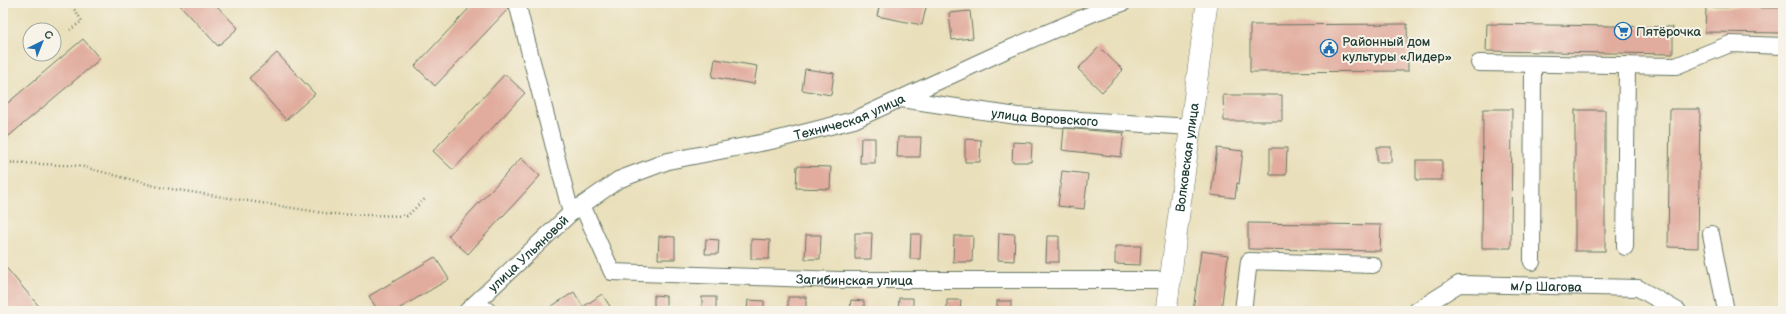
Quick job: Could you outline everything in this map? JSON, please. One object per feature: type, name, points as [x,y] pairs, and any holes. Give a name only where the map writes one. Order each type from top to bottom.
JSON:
[{"type":"main road","name":"Волковская улица","points":[[1166,311],[1207,3]]},
{"type":"street","points":[[517,3],[576,209]]},
{"type":"street","name":"Техническая улица","points":[[576,209],[618,180],[668,161],[772,141],[854,120],[1004,51],[1096,12],[1123,3]]},
{"type":"street","points":[[1479,63],[1676,66],[1730,44],[1783,46]]},
{"type":"street","points":[[1532,262],[1533,64]]},
{"type":"street","points":[[1625,247],[1627,65]]},
{"type":"street","name":"улица Воровского","points":[[901,99],[1017,116],[1191,127]]},
{"type":"street","name":"Загибинская улица","points":[[576,209],[612,272],[839,280],[1170,280]]},
{"type":"street","name":"улица Ульяновой","points":[[477,308],[529,250],[576,209]]},
{"type":"street","points":[[1711,234],[1726,311]]},
{"type":"street","points":[[1243,311],[1249,261],[1373,265]]},
{"type":"street","name":"м/р Шагова","points":[[1416,311],[1459,284],[1638,288],[1678,311]]},
{"type":"path","points":[[70,3],[82,21],[70,30]]},
{"type":"path","points":[[3,162],[80,166],[159,186],[331,214],[407,216],[425,199]]},
{"type":"building","points":[[178,3],[214,3],[238,28],[218,46]]},
{"type":"building","points":[[474,3],[508,3],[509,8],[435,86],[415,66]]},
{"type":"building","points":[[880,3],[927,3],[922,25],[877,16]]},
{"type":"building","points":[[1706,7],[1783,8],[1783,33],[1705,32]]},
{"type":"building","points":[[970,11],[973,38],[952,40],[949,13]]},
{"type":"building","name":"Районный дом культуры «Лидер»","points":[[1407,24],[1408,71],[1250,72],[1250,25]]},
{"type":"building","points":[[1487,24],[1673,27],[1673,54],[1486,51]]},
{"type":"building","points":[[83,39],[100,59],[3,141],[3,107],[56,62],[62,62],[62,57]]},
{"type":"building","points":[[1099,47],[1123,70],[1102,92],[1078,69]]},
{"type":"building","points":[[277,53],[315,94],[286,120],[249,78]]},
{"type":"building","points":[[715,59],[757,66],[754,84],[712,77]]},
{"type":"building","points":[[805,69],[834,73],[831,95],[802,90]]},
{"type":"building","points":[[505,74],[525,93],[453,170],[433,151]]},
{"type":"building","points":[[1223,95],[1282,95],[1282,121],[1224,121]]},
{"type":"building","points":[[1483,109],[1512,109],[1511,248],[1482,248]]},
{"type":"building","points":[[1670,109],[1700,109],[1698,248],[1668,247]]},
{"type":"building","points":[[1575,110],[1605,110],[1605,251],[1575,251]]},
{"type":"building","points":[[1064,128],[1124,133],[1121,157],[1062,150]]},
{"type":"building","points":[[898,137],[921,137],[920,157],[897,157]]},
{"type":"building","points":[[861,138],[875,138],[875,163],[860,163]]},
{"type":"building","points":[[965,139],[981,140],[980,162],[965,162]]},
{"type":"building","points":[[1013,142],[1032,143],[1031,162],[1012,162]]},
{"type":"building","points":[[1377,147],[1391,147],[1391,162],[1377,162]]},
{"type":"building","points":[[1217,148],[1243,151],[1239,184],[1237,183],[1235,198],[1211,195]]},
{"type":"building","points":[[1270,148],[1287,148],[1286,175],[1270,175]]},
{"type":"building","points":[[521,158],[540,176],[468,254],[448,236]]},
{"type":"building","points":[[1416,160],[1442,160],[1442,180],[1416,180]]},
{"type":"building","points":[[797,166],[831,167],[830,189],[796,188]]},
{"type":"building","points":[[1062,171],[1088,174],[1084,209],[1058,206]]},
{"type":"building","points":[[1248,223],[1381,225],[1380,251],[1248,249]]},
{"type":"building","points":[[855,233],[872,233],[871,259],[855,259]]},
{"type":"building","points":[[999,233],[1015,234],[1014,261],[998,260]]},
{"type":"building","points":[[911,234],[921,234],[920,259],[910,259]]},
{"type":"building","points":[[806,235],[821,235],[820,259],[805,259]]},
{"type":"building","points":[[659,236],[675,237],[675,259],[658,259]]},
{"type":"building","points":[[954,236],[973,236],[972,262],[953,262]]},
{"type":"building","points":[[1047,236],[1059,236],[1059,262],[1046,262]]},
{"type":"building","points":[[706,239],[719,240],[718,254],[705,254]]},
{"type":"building","points":[[751,239],[770,240],[769,259],[751,259]]},
{"type":"building","points":[[1115,246],[1141,246],[1140,265],[1115,264]]},
{"type":"building","points":[[1201,251],[1228,255],[1221,311],[1193,311]]},
{"type":"building","points":[[435,257],[449,279],[395,311],[378,311],[369,296]]},
{"type":"building","points":[[3,264],[43,311],[7,311],[3,306]]},
{"type":"building","points":[[574,292],[583,307],[602,294],[613,311],[544,311]]},
{"type":"building","points":[[654,295],[666,296],[666,310],[654,310]]},
{"type":"building","points":[[702,297],[716,297],[716,311],[702,311]]},
{"type":"building","points":[[788,297],[806,297],[806,311],[788,311]]},
{"type":"building","points":[[899,298],[913,298],[913,311],[898,311]]},
{"type":"building","points":[[748,300],[764,301],[764,311],[747,311]]},
{"type":"building","points":[[851,300],[864,301],[864,311],[850,311]]},
{"type":"building","points":[[947,300],[961,300],[960,311],[947,311]]},
{"type":"building","points":[[997,301],[1011,301],[1011,311],[997,311]]},
{"type":"place","name":"Пятёрочка","points":[[1623,31]]},
{"type":"place","name":"Районный дом культуры «Лидер»","points":[[1329,48]]}]
